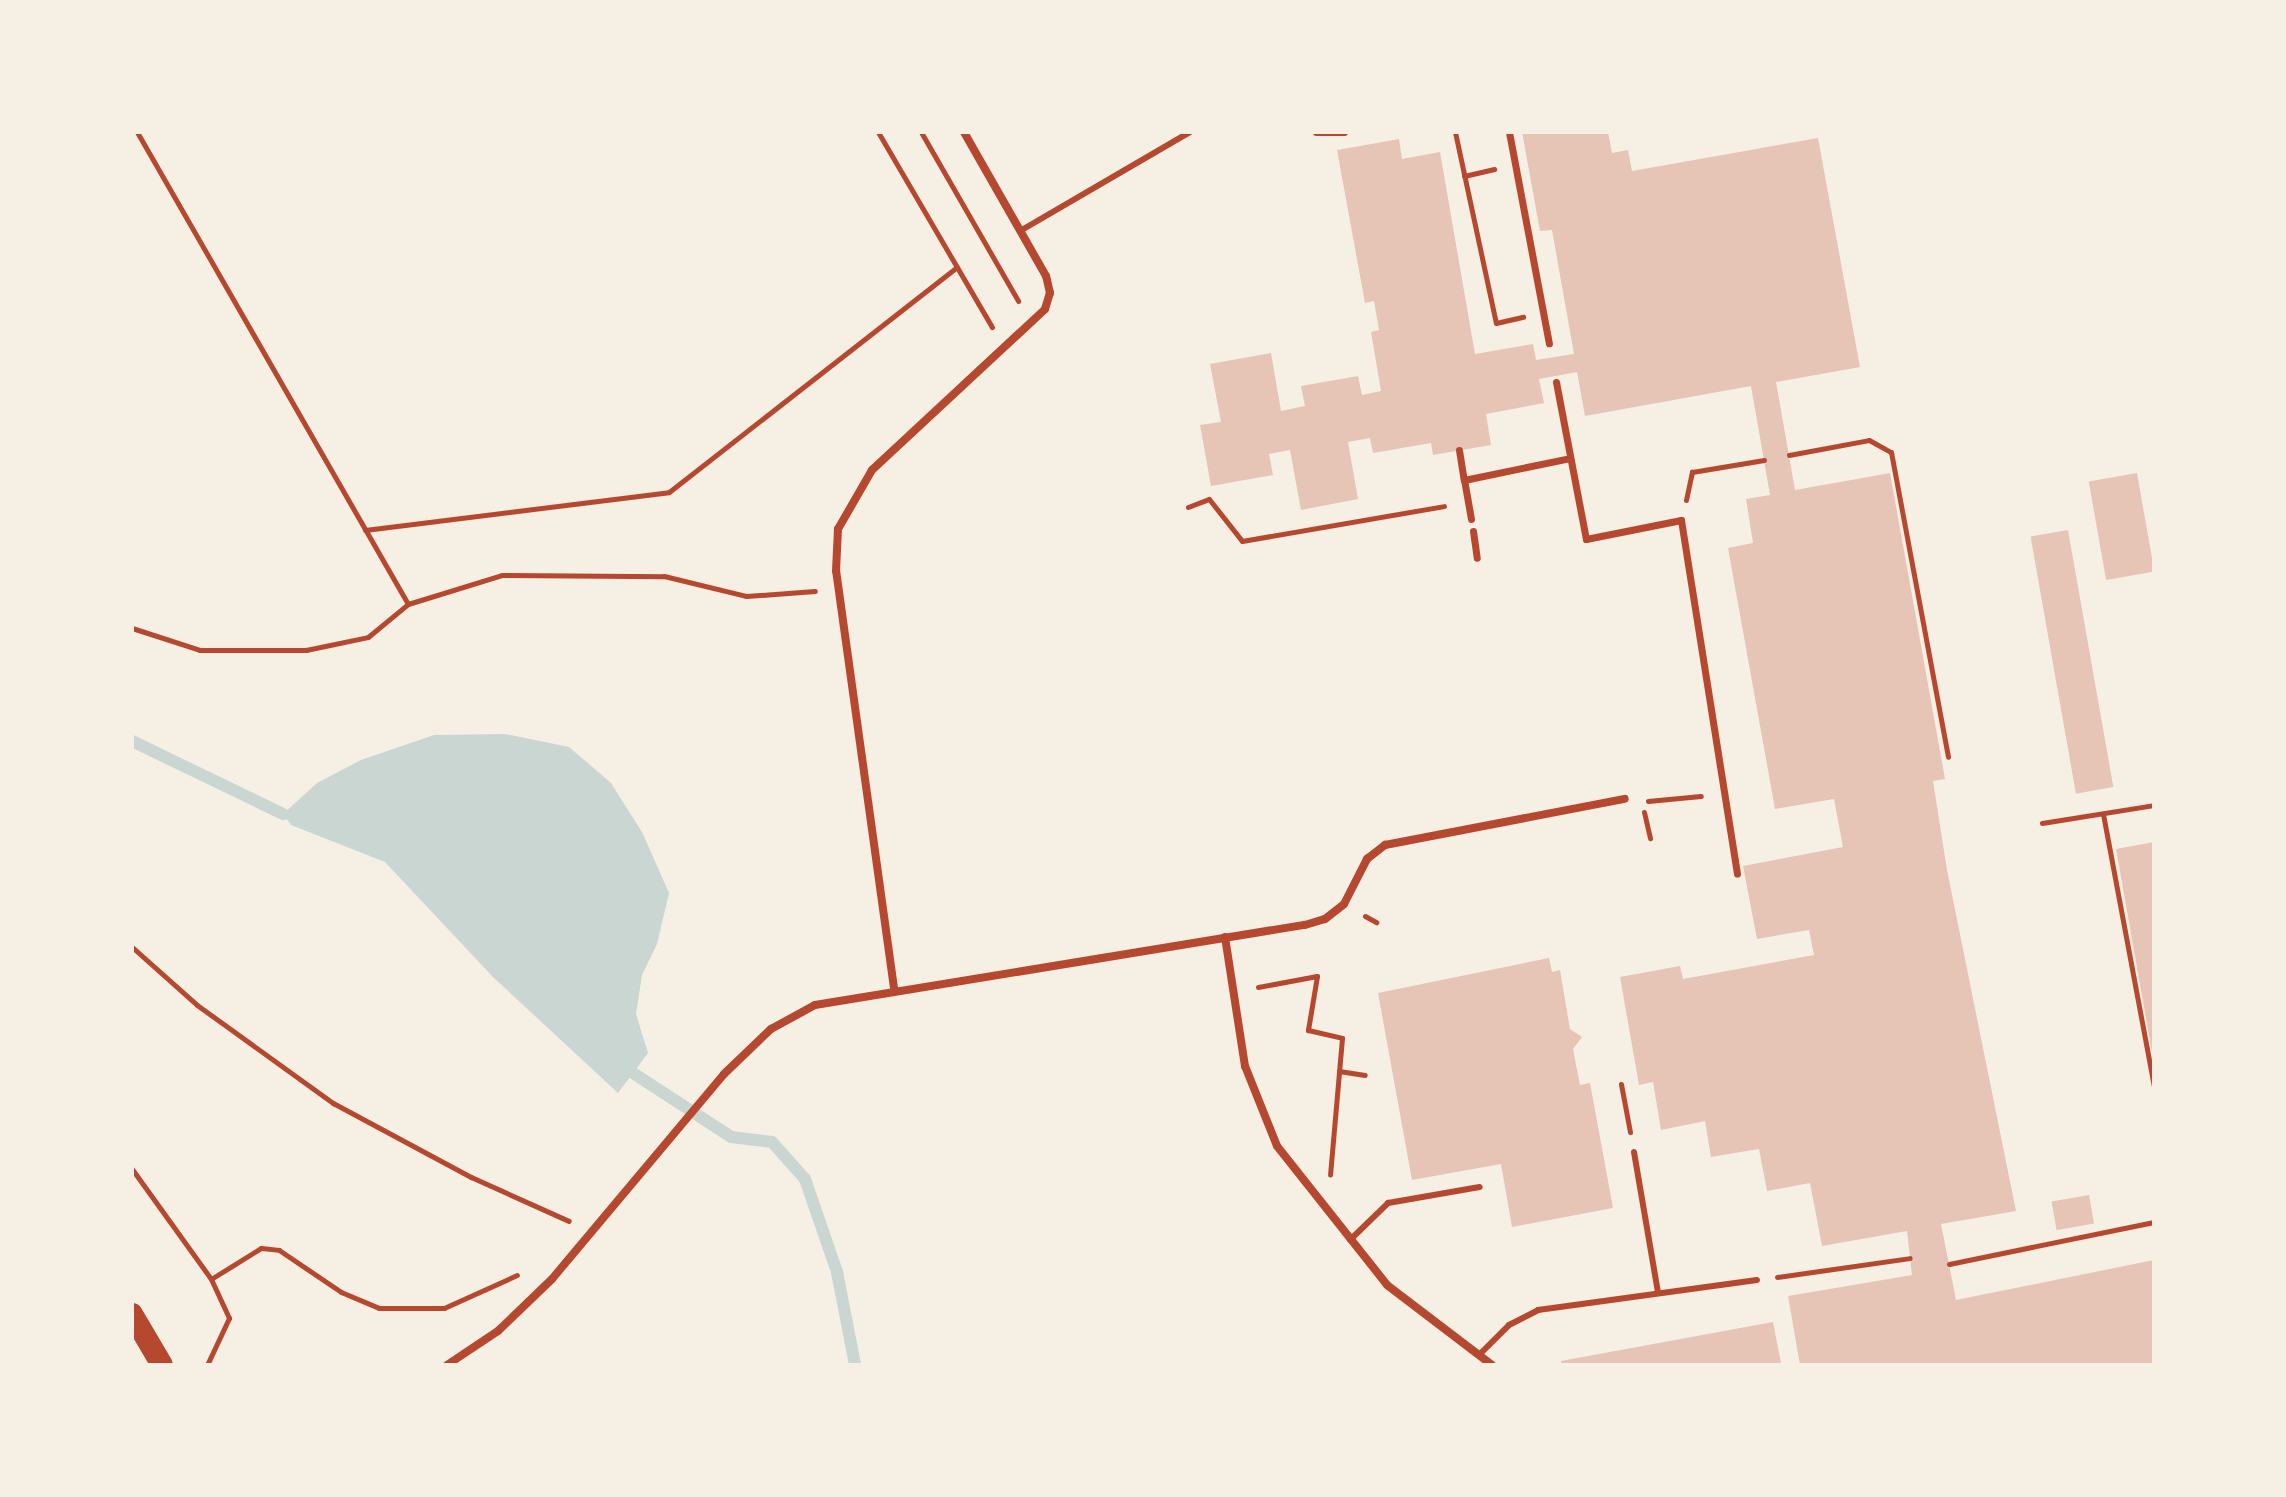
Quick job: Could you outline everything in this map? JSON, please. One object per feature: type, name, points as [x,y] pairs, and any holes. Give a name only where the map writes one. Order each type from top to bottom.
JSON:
[{"type":"highway","points":[[132,1314],[162,1365]]},
{"type":"street","points":[[894,988],[839,590],[838,529],[851,500],[872,470],[1045,309],[1050,293],[1020,231],[964,132]]},
{"type":"street","points":[[1316,132],[1344,132]]},
{"type":"street","points":[[1509,132],[1549,343]]},
{"type":"street","points":[[1556,382],[1586,539],[1681,520],[1737,874]]},
{"type":"street","points":[[1459,450],[1471,519]]},
{"type":"street","points":[[1464,480],[1570,458]]},
{"type":"street","points":[[1473,531],[1477,558]]},
{"type":"street","points":[[447,1365],[498,1331],[552,1279],[724,1074],[771,1029],[815,1005],[894,988],[1325,919],[1344,904],[1367,859],[1385,845],[1625,799]]},
{"type":"street","points":[[1225,937],[1245,1066],[1277,1146],[1387,1285],[1492,1365]]},
{"type":"lane","points":[[1020,231],[1190,132]]},
{"type":"lane","points":[[1634,1152],[1658,1293]]},
{"type":"lane","points":[[1350,1240],[1388,1203],[1480,1187]]},
{"type":"lane","points":[[1479,1355],[1509,1325],[1538,1310],[1757,1280]]},
{"type":"path","points":[[137,132],[408,604]]},
{"type":"path","points":[[878,132],[1004,348]]},
{"type":"path","points":[[921,132],[1031,322]]},
{"type":"path","points":[[1455,132],[1496,323],[1543,313]]},
{"type":"path","points":[[365,530],[669,492],[957,267]]},
{"type":"path","points":[[1789,455],[1869,440],[1891,452],[1948,757]]},
{"type":"path","points":[[1681,520],[1692,472],[1764,460]]},
{"type":"path","points":[[1188,507],[1209,499],[1242,541],[1468,502]]},
{"type":"path","points":[[132,628],[200,650],[306,650],[368,637],[408,604],[502,575],[664,576],[746,596],[839,590]]},
{"type":"path","points":[[1650,838],[1642,801],[1663,803],[1725,791]]},
{"type":"path","points":[[2042,823],[2154,805]]},
{"type":"path","points":[[2103,814],[2154,1086]]},
{"type":"path","points":[[132,947],[197,1005],[333,1103],[471,1177],[591,1231]]},
{"type":"path","points":[[1234,991],[1317,976],[1308,1030],[1342,1038],[1330,1174],[1309,1190]]},
{"type":"path","points":[[1339,1071],[1365,1075]]},
{"type":"path","points":[[1621,1084],[1634,1152]]},
{"type":"path","points":[[132,1169],[211,1279],[229,1318],[207,1365]]},
{"type":"path","points":[[1949,1264],[2154,1222]]},
{"type":"path","points":[[211,1279],[261,1248],[270,1249],[304,1263],[341,1292],[379,1308],[444,1308],[522,1273]]},
{"type":"path","points":[[1757,1280],[1910,1258]]},
{"type":"shaded area","points":[[505,734],[569,747],[611,783],[642,832],[669,893],[657,944],[642,975],[636,1014],[648,1053],[618,1093],[493,977],[385,862],[291,825],[283,814],[317,783],[361,760],[434,735]]},
{"type":"building","points":[[1522,132],[1608,132],[1612,153],[1628,150],[1632,171],[1818,138],[1860,367],[1776,382],[1795,490],[1890,473],[1945,779],[1933,781],[1947,870],[2016,1211],[1941,1224],[1956,1300],[2154,1260],[2154,1365],[1800,1365],[1788,1296],[1912,1275],[1907,1231],[1822,1246],[1810,1183],[1767,1191],[1759,1149],[1711,1157],[1705,1121],[1661,1130],[1653,1082],[1639,1085],[1620,977],[1680,966],[1683,979],[1814,955],[1809,930],[1757,939],[1743,866],[1843,847],[1834,799],[1775,809],[1728,548],[1753,543],[1746,499],[1770,495],[1751,386],[1585,416],[1577,372],[1539,379],[1544,403],[1486,414],[1491,445],[1433,455],[1431,443],[1373,453],[1370,438],[1348,442],[1358,499],[1301,510],[1290,450],[1269,454],[1273,475],[1211,486],[1200,425],[1221,422],[1210,364],[1271,353],[1281,411],[1305,406],[1301,386],[1358,376],[1362,395],[1381,391],[1371,332],[1379,330],[1374,301],[1365,303],[1337,150],[1399,139],[1402,159],[1440,152],[1475,354],[1533,344],[1536,360],[1574,354],[1552,230],[1540,231]]},
{"type":"building","points":[[2137,473],[2154,572],[2106,580],[2089,482]]},
{"type":"building","points":[[2068,530],[2113,787],[2076,794],[2031,537]]},
{"type":"building","points":[[2154,842],[2154,1052],[2152,1052],[2116,849]]},
{"type":"building","points":[[1549,958],[1552,972],[1560,970],[1570,1029],[1582,1037],[1573,1049],[1580,1085],[1590,1083],[1613,1208],[1512,1227],[1501,1164],[1412,1180],[1378,993]]},
{"type":"building","points":[[2089,1195],[2094,1224],[2057,1230],[2052,1202]]},
{"type":"building","points":[[1773,1322],[1781,1363],[1562,1365],[1561,1361]]},
{"type":"waterway","points":[[132,741],[283,814]]},
{"type":"waterway","points":[[633,1073],[731,1137],[772,1142],[805,1179],[837,1272],[855,1365]]}]
